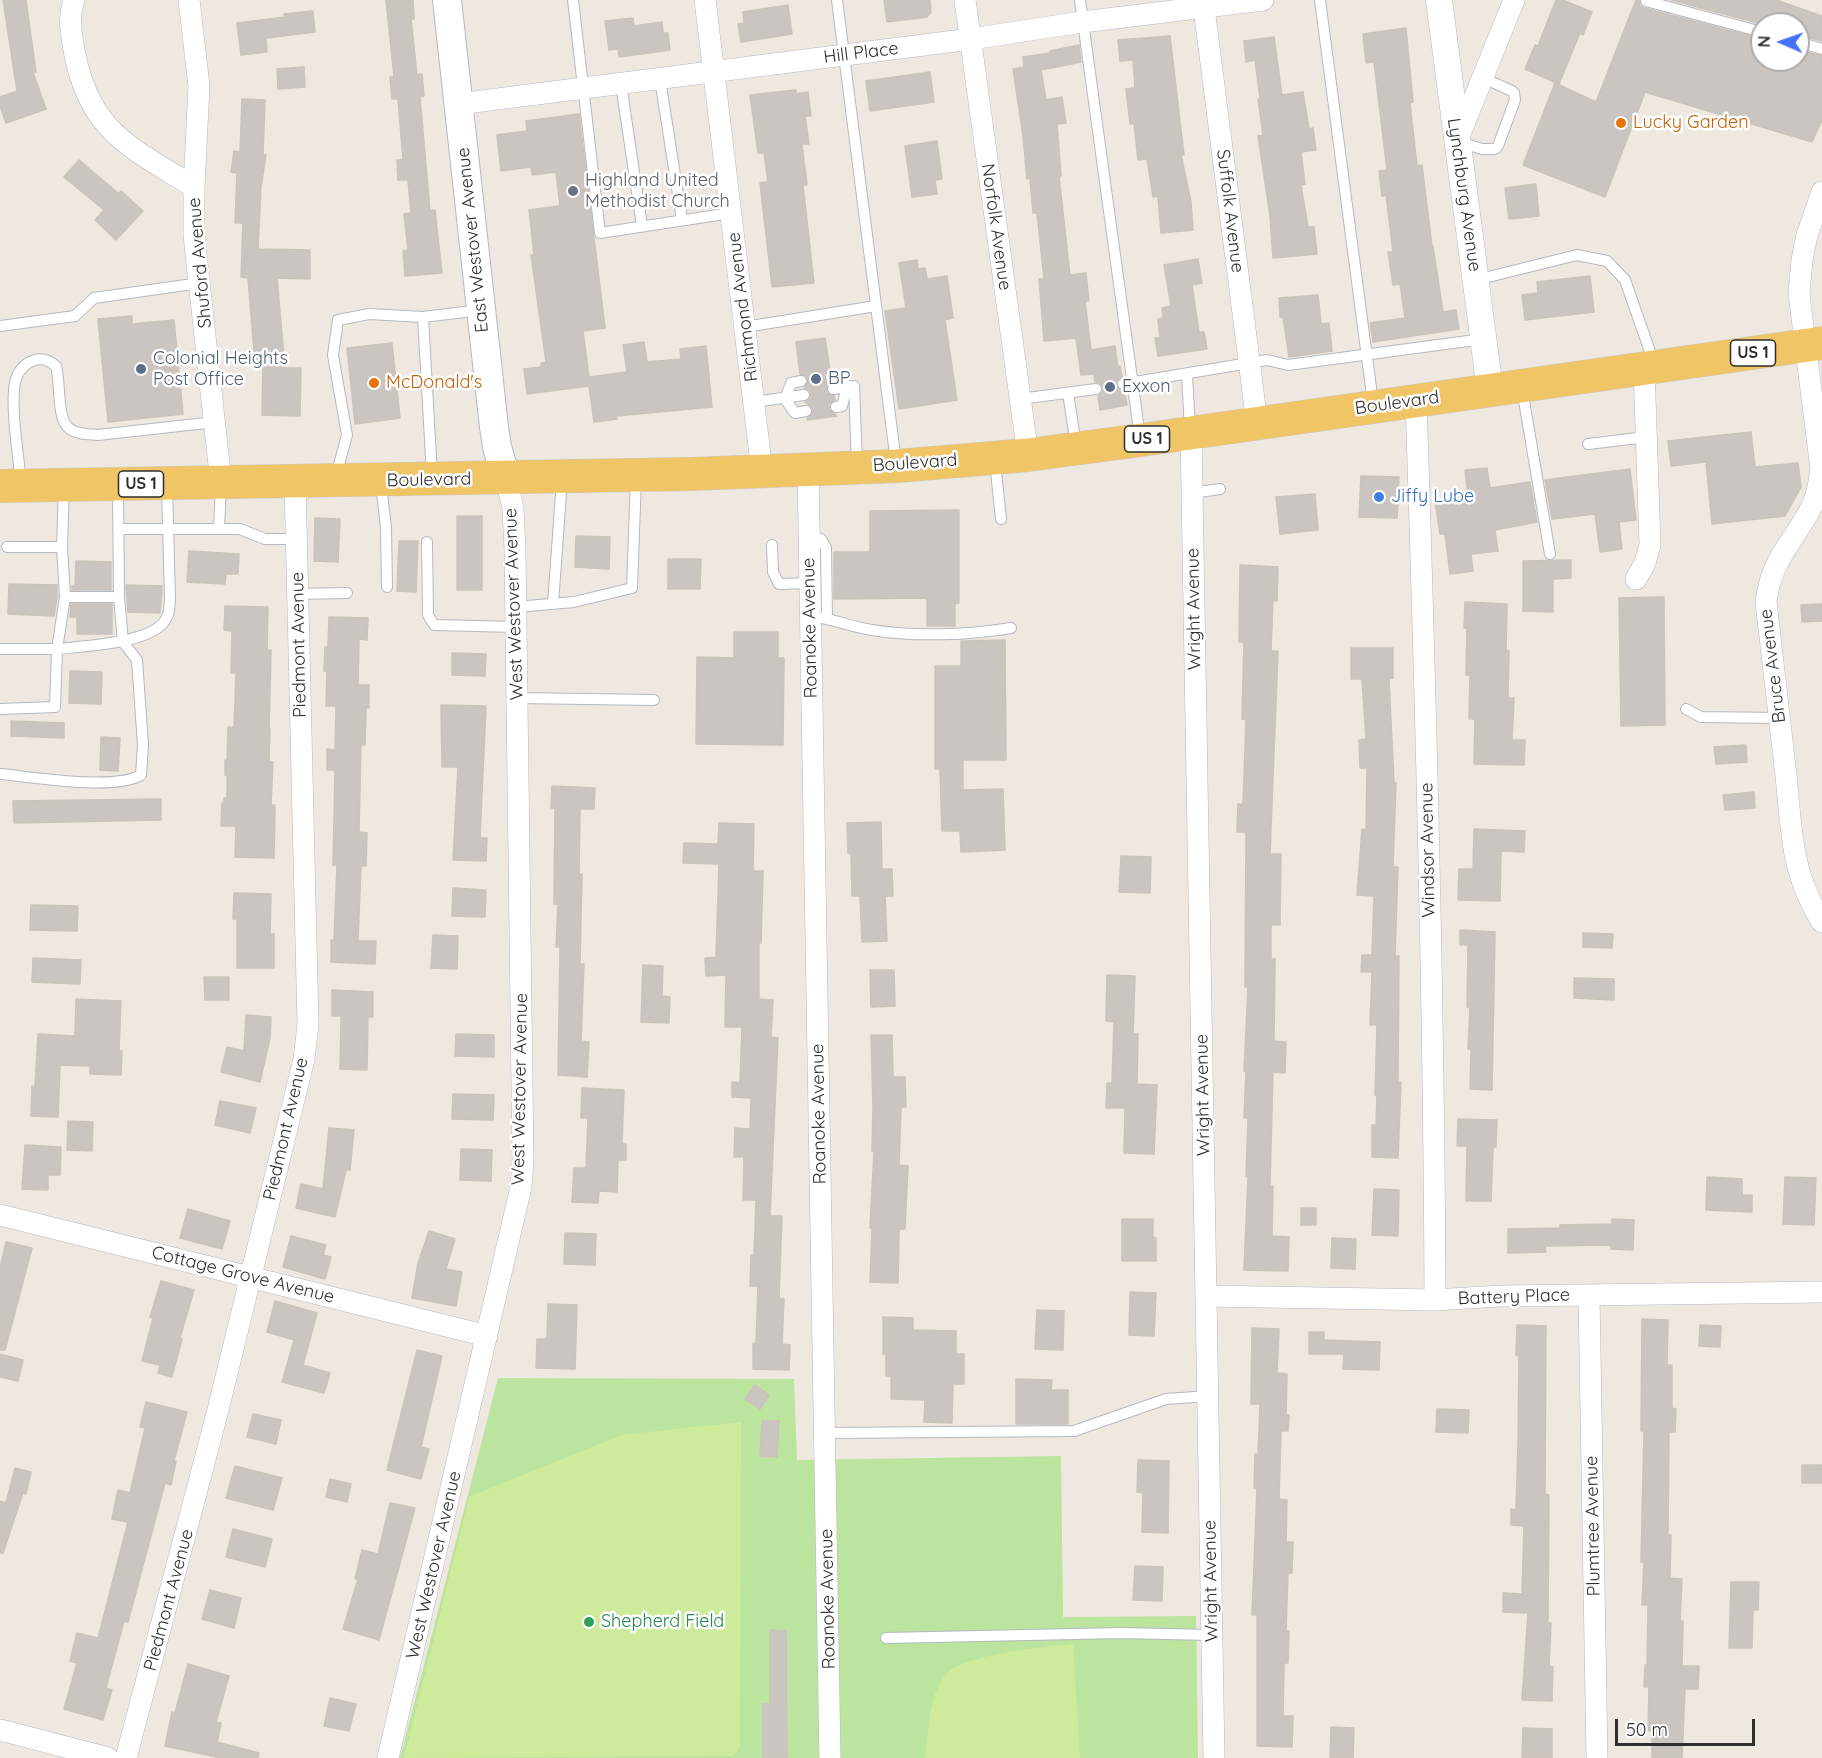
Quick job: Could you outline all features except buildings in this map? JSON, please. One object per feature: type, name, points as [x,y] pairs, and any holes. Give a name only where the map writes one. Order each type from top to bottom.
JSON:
[{"type":"main road","name":"East Westover Avenue","points":[[447,0],[494,427],[506,478]]},
{"type":"main road","name":"Boulevard","points":[[10,486],[432,480],[897,466],[1028,455],[1141,440],[1814,344]]},
{"type":"street","name":"Shuford Avenue","points":[[74,0],[70,12],[77,67],[93,109],[106,126],[125,143],[194,187]]},
{"type":"street","name":"Shuford Avenue","points":[[189,0],[199,86],[194,234],[221,483]]},
{"type":"street","name":"Richmond Avenue","points":[[705,0],[762,471]]},
{"type":"street","name":"Norfolk Avenue","points":[[965,0],[1028,455]]},
{"type":"street","name":"Hill Place","points":[[459,104],[970,39],[1204,4],[1263,0]]},
{"type":"street","name":"Lynchburg Avenue","points":[[1439,0],[1484,339],[1506,388]]},
{"type":"street","points":[[1457,142],[1514,0]]},
{"type":"street","name":"Suffolk Avenue","points":[[1204,4],[1257,423]]},
{"type":"street","name":"Bruce Avenue","points":[[1822,192],[1807,235],[1799,294],[1814,344],[1821,470],[1818,490],[1810,509],[1774,566],[1768,584],[1766,602],[1795,857],[1801,882],[1811,905],[1822,922]]},
{"type":"street","points":[[1636,579],[1645,562],[1650,544],[1647,437],[1650,368]]},
{"type":"street","name":"Windsor Avenue","points":[[1416,401],[1424,615],[1435,1300]]},
{"type":"street","name":"Wright Avenue","points":[[1191,433],[1214,1758]]},
{"type":"street","name":"Roanoke Avenue","points":[[808,469],[809,582],[818,617],[830,1758]]},
{"type":"street","name":"West Westover Avenue","points":[[388,1758],[521,1187],[523,1161],[514,517],[506,478]]},
{"type":"street","name":"Piedmont Avenue","points":[[126,1758],[164,1622],[304,1059],[308,1025],[294,482]]},
{"type":"street","name":"Cottage Grove Avenue","points":[[0,1215],[487,1336]]},
{"type":"street","name":"Battery Place","points":[[1207,1296],[1435,1300],[1502,1296],[1822,1292]]},
{"type":"street","name":"Plumtree Avenue","points":[[1589,1295],[1597,1758]]},
{"type":"street","points":[[0,1730],[108,1758]]},
{"type":"lane","points":[[573,0],[600,232],[731,213]]},
{"type":"lane","points":[[837,0],[897,466]]},
{"type":"lane","points":[[1080,0],[1128,384],[1141,440]]},
{"type":"lane","points":[[1320,0],[1374,407]]},
{"type":"lane","points":[[1651,1],[1750,29]]},
{"type":"lane","points":[[1457,142],[1482,149],[1495,149],[1498,146],[1515,100],[1514,93],[1483,78]]},
{"type":"lane","points":[[660,79],[682,220]]},
{"type":"lane","points":[[621,84],[642,226]]},
{"type":"lane","points":[[1476,280],[1577,255],[1607,261],[1624,280],[1650,368]]},
{"type":"lane","points":[[0,326],[75,316],[94,298],[200,283]]},
{"type":"lane","points":[[745,327],[876,306]]},
{"type":"lane","points":[[334,482],[346,435],[333,355],[338,320],[369,314],[423,316],[481,310]]},
{"type":"lane","points":[[423,316],[432,480]]},
{"type":"lane","points":[[1128,384],[1270,360],[1288,365],[1484,339]]},
{"type":"lane","points":[[10,486],[15,382],[20,370],[28,362],[39,359],[56,366],[61,411],[65,422],[70,429],[82,434],[98,435],[215,422]]},
{"type":"lane","points":[[1187,374],[1191,433]]},
{"type":"lane","points":[[831,377],[841,376],[847,387],[842,405],[836,407]]},
{"type":"lane","points":[[784,399],[791,383],[801,381]]},
{"type":"lane","points":[[833,389],[854,386],[857,467]]},
{"type":"lane","points":[[1506,388],[1550,554]]},
{"type":"lane","points":[[1020,399],[1096,389]]},
{"type":"lane","points":[[1068,393],[1077,448]]},
{"type":"lane","points":[[754,402],[804,395]]},
{"type":"lane","points":[[784,399],[795,413],[806,411]]},
{"type":"lane","points":[[1588,444],[1647,437]]},
{"type":"lane","points":[[995,458],[1001,519]]},
{"type":"lane","points":[[427,542],[428,615],[434,625],[516,617],[553,604],[573,602],[632,588],[636,475]]},
{"type":"lane","points":[[553,604],[562,477]]},
{"type":"lane","points":[[381,481],[387,528],[387,587]]},
{"type":"lane","points":[[219,529],[221,483]]},
{"type":"lane","points":[[0,774],[113,782],[127,781],[141,775],[143,745],[137,660],[123,642],[119,597],[118,484]]},
{"type":"lane","points":[[0,649],[57,649],[123,642],[155,630],[163,624],[168,616],[170,599],[167,484]]},
{"type":"lane","points":[[0,709],[55,707],[57,649],[64,597],[62,547],[64,485]]},
{"type":"lane","points":[[1192,493],[1220,489]]},
{"type":"lane","points":[[118,529],[240,529],[266,539],[297,539]]},
{"type":"lane","points":[[809,536],[821,539],[826,548],[818,617],[872,630],[900,633],[980,633],[1011,628]]},
{"type":"lane","points":[[772,545],[773,572],[779,584],[809,582]]},
{"type":"lane","points":[[7,547],[62,547]]},
{"type":"lane","points":[[298,594],[347,593]]},
{"type":"lane","points":[[64,597],[119,597]]},
{"type":"lane","points":[[517,698],[654,700]]},
{"type":"lane","points":[[1686,709],[1701,717],[1779,718]]},
{"type":"lane","points":[[825,1433],[1074,1431],[1166,1399],[1209,1396]]},
{"type":"lane","points":[[886,1638],[1121,1633],[1212,1635]]},
{"type":"green space","points":[[498,1378],[794,1379],[797,1460],[1061,1456],[1063,1617],[1196,1616],[1198,1758],[400,1758]]},
{"type":"green space","name":"Shepherd Field","points":[[741,1422],[740,1748],[733,1756],[404,1758],[469,1497],[621,1435]]},
{"type":"green space","points":[[1073,1644],[1080,1758],[925,1758],[935,1695],[944,1677],[953,1669],[984,1657]]},
{"type":"place","name":"Lucky Garden","points":[[1621,123]]},
{"type":"place","name":"Highland United Methodist Church","points":[[573,191]]},
{"type":"place","name":"Colonial Heights Post Office","points":[[141,369]]},
{"type":"place","name":"BP","points":[[816,379]]},
{"type":"place","name":"McDonald's","points":[[374,383]]},
{"type":"place","name":"Exxon","points":[[1110,387]]},
{"type":"place","name":"Jiffy Lube","points":[[1379,497]]},
{"type":"place","name":"Shepherd Field","points":[[589,1622]]}]
